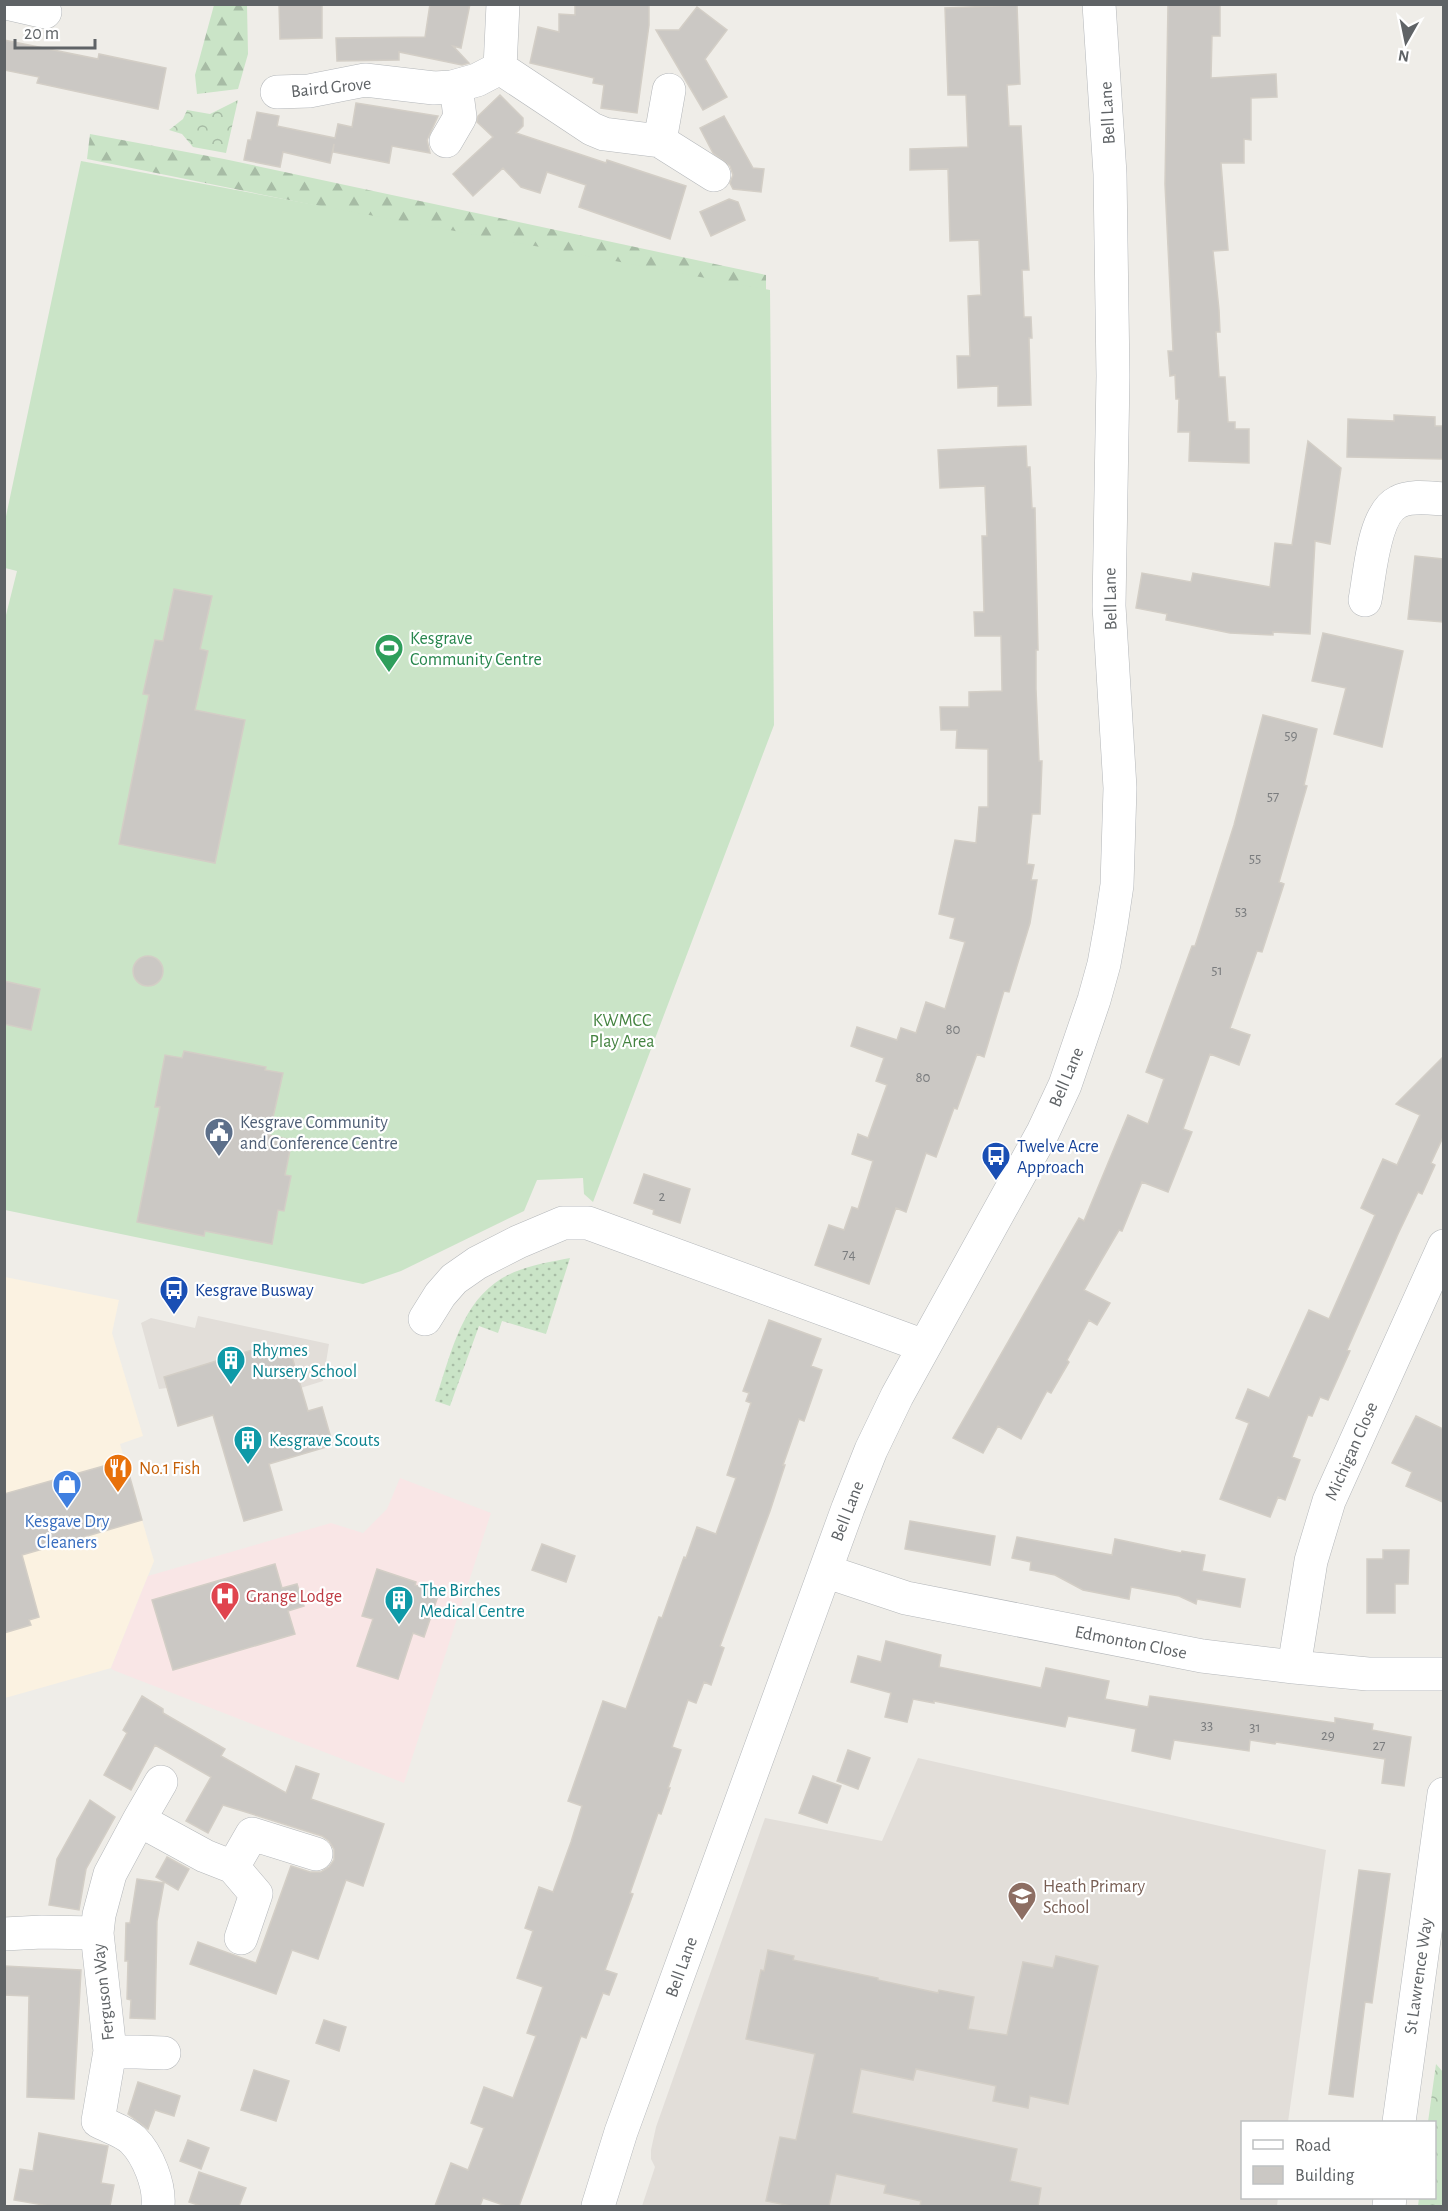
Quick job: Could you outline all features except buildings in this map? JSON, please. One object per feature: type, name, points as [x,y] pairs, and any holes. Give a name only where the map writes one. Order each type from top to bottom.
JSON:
[{"type":"street","points":[[10,4],[45,12]]},
{"type":"street","points":[[503,4],[500,68],[592,129],[604,134],[660,141],[714,175]]},
{"type":"street","name":"Bell Lane","points":[[598,2206],[629,2110],[871,1450],[924,1346],[1042,1132],[1065,1085],[1082,1041],[1104,964],[1117,885],[1120,788],[1109,606],[1113,375],[1110,174],[1099,4]]},
{"type":"street","name":"Baird Grove","points":[[277,92],[309,91],[364,80],[434,88],[456,86],[477,81],[500,68]]},
{"type":"street","points":[[446,141],[460,117],[456,86]]},
{"type":"street","points":[[660,141],[669,90]]},
{"type":"street","points":[[1365,600],[1380,523],[1387,510],[1399,501],[1409,498],[1443,499]]},
{"type":"street","points":[[425,1320],[440,1295],[454,1279],[477,1263],[563,1223],[588,1223],[924,1346]]},
{"type":"street","name":"Michigan Close","points":[[1294,1667],[1311,1562],[1329,1501],[1443,1246]]},
{"type":"street","name":"Edmonton Close","points":[[825,1571],[906,1598],[1202,1656],[1368,1674],[1443,1674]]},
{"type":"street","name":"Ferguson Way","points":[[158,2206],[159,2196],[141,2150],[131,2138],[98,2121],[110,2051],[97,1934],[101,1906],[110,1874],[161,1782]]},
{"type":"street","name":"St Lawrence Way","points":[[1399,2121],[1443,1794]]},
{"type":"street","points":[[139,1820],[205,1856],[233,1867],[256,1894],[241,1938]]},
{"type":"street","points":[[233,1867],[252,1834],[316,1854]]},
{"type":"street","name":"Ferguson Way","points":[[4,1934],[42,1932],[97,1934]]},
{"type":"street","name":"Ferguson Way","points":[[110,2051],[164,2053]]},
{"type":"shaded area","points":[[5,1277],[119,1300],[112,1333],[143,1436],[120,1444],[154,1561],[111,1668],[5,1698]]},
{"type":"shaded area","points":[[198,1316],[329,1344],[323,1381],[178,1426],[167,1388],[159,1389],[141,1323],[151,1318],[195,1328]]},
{"type":"shaded area","points":[[400,1478],[491,1513],[404,1783],[111,1668],[148,1576],[331,1523],[363,1533],[387,1509]]},
{"type":"shaded area","name":"Heath Primary School","points":[[918,1758],[1326,1850],[1288,2121],[1241,2121],[1241,2199],[1278,2199],[1277,2206],[642,2206],[655,2167],[651,2159],[651,2150],[656,2127],[765,1818],[882,1841]]},
{"type":"green space","points":[[214,5],[247,5],[248,54],[238,89],[197,94],[195,75]]},
{"type":"green space","points":[[238,100],[226,153],[193,147],[182,134],[169,130],[183,119],[187,110],[210,114]]},
{"type":"green space","points":[[90,134],[224,159],[766,275],[766,297],[87,159]]},
{"type":"green space","name":"Kesgrave Community Centre","points":[[81,161],[770,290],[774,725],[593,1202],[584,1194],[583,1178],[537,1180],[524,1211],[401,1271],[363,1284],[5,1210],[4,623],[17,571],[5,568],[5,521]]},
{"type":"green space","points":[[570,1258],[546,1334],[502,1321],[498,1333],[479,1326],[450,1406],[435,1401],[464,1321],[483,1294],[495,1283],[512,1273],[531,1266]]},
{"type":"green space","points":[[1436,2064],[1443,2072],[1443,2206],[1418,2206],[1419,2199],[1436,2199],[1436,2121],[1428,2121]]},
{"type":"place","name":"Kesgrave Community Centre","points":[[389,674]]},
{"type":"place","name":"Kesgrave Community and Conference Centre","points":[[219,1158]]},
{"type":"place","name":"Twelve Acre Approach","points":[[996,1182]]},
{"type":"place","name":"Kesgrave Busway","points":[[174,1316]]},
{"type":"place","name":"Rhymes Nursery School","points":[[231,1386]]},
{"type":"place","name":"Kesgrave Scouts","points":[[248,1466]]},
{"type":"place","name":"No.1 Fish","points":[[118,1494]]},
{"type":"place","name":"Kesgave Dry Cleaners","points":[[67,1510]]},
{"type":"place","name":"Grange Lodge","points":[[225,1622]]},
{"type":"place","name":"The Birches Medical Centre","points":[[399,1626]]},
{"type":"place","name":"Heath Primary School","points":[[1022,1922]]},
{"type":"park label","name":"KWMCC Play Area","points":[[622,1030]]}]
